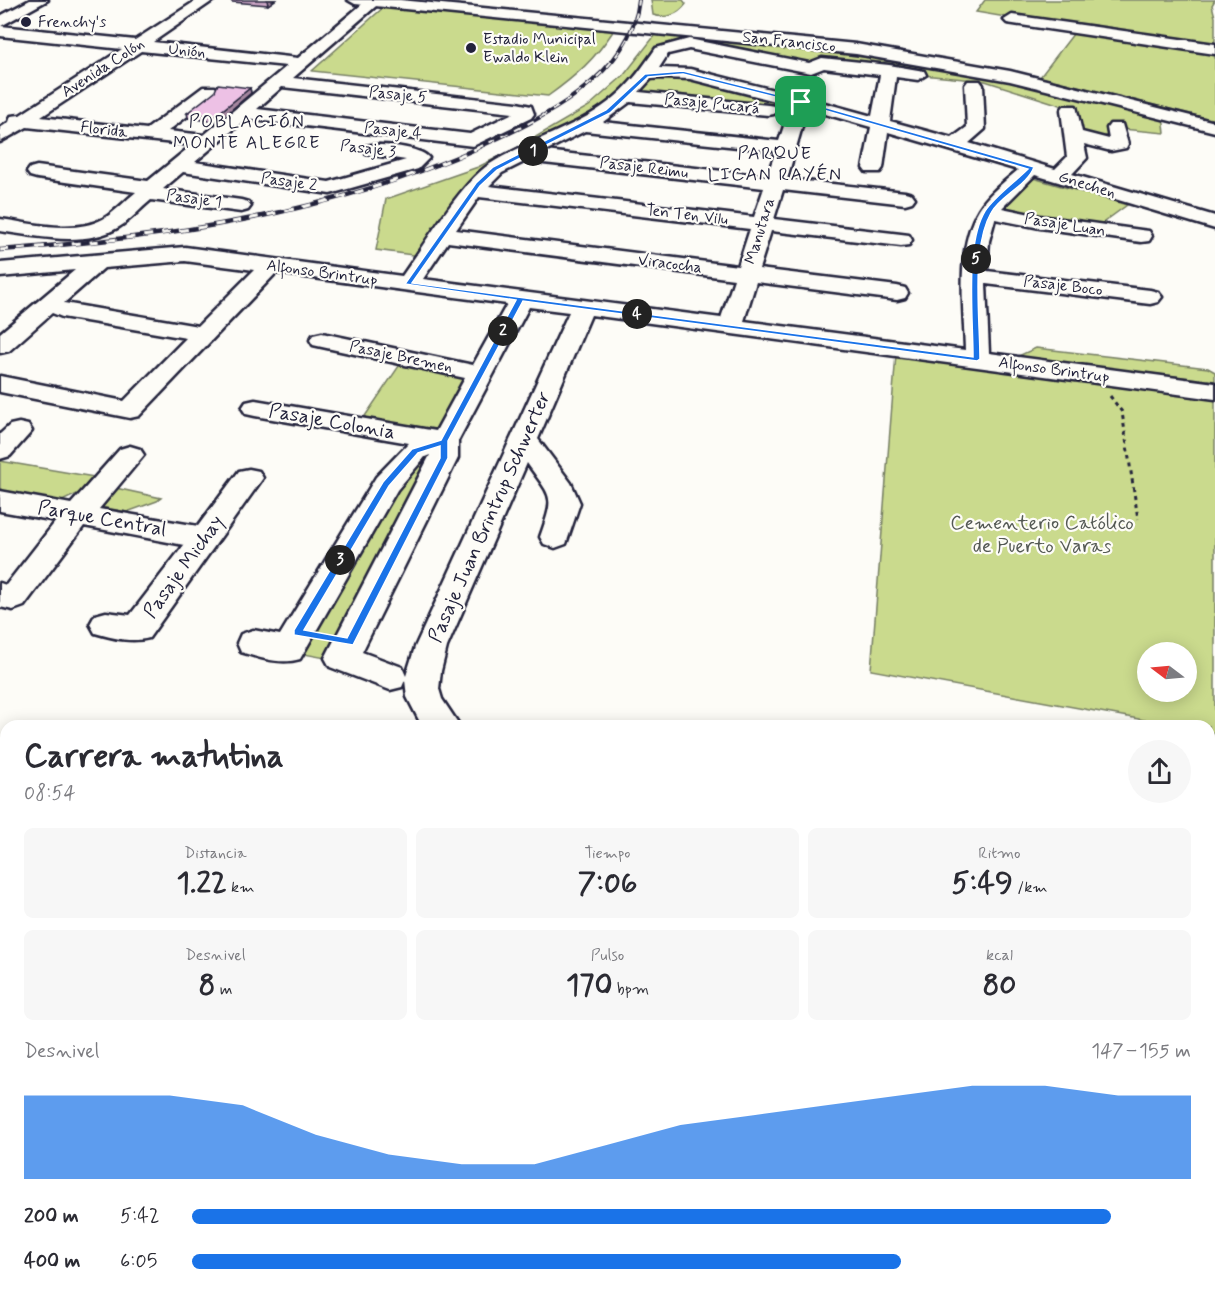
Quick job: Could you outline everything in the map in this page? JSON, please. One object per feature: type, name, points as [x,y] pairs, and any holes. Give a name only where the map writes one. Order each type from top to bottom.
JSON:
[{"type":"street","points":[[0,22],[41,0]]},
{"type":"street","points":[[178,0],[204,2]]},
{"type":"street","name":"San Francisco","points":[[355,0],[427,3],[825,45],[919,58],[1010,76],[1215,127]]},
{"type":"street","points":[[0,225],[70,233],[94,231],[111,224],[375,1]]},
{"type":"street","name":"Avenida Colón","points":[[0,136],[204,2]]},
{"type":"street","points":[[1012,20],[1215,49]]},
{"type":"street","name":"Unión","points":[[0,31],[302,63]]},
{"type":"street","points":[[408,284],[473,190],[495,169],[608,112],[646,75],[663,51],[689,44],[811,68],[822,63],[918,75]]},
{"type":"street","name":"Manutara","points":[[730,327],[811,68]]},
{"type":"street","points":[[873,168],[889,70]]},
{"type":"street","name":"Gnechen","points":[[646,75],[683,73],[799,107],[881,123],[1215,223]]},
{"type":"street","name":"Pasaje 5","points":[[279,82],[517,108]]},
{"type":"street","points":[[955,145],[976,129],[975,85]]},
{"type":"street","points":[[151,135],[209,92]]},
{"type":"street","name":"Pasaje Pucará","points":[[626,96],[799,107]]},
{"type":"street","name":"Pasaje 4","points":[[242,113],[473,140],[525,114],[525,110],[517,108]]},
{"type":"street","points":[[1059,176],[1077,158],[1070,110]]},
{"type":"street","name":"Florida","points":[[0,118],[151,135],[215,136]]},
{"type":"street","points":[[583,125],[787,147]]},
{"type":"street","points":[[1075,136],[1111,145],[1119,144],[1116,128]]},
{"type":"street","points":[[215,136],[245,133]]},
{"type":"street","name":"Pasaje 3","points":[[350,147],[408,154]]},
{"type":"street","name":"Pasaje 2","points":[[179,166],[330,188],[411,165],[419,158],[408,154]]},
{"type":"street","name":"Pasaje Reimu","points":[[526,155],[905,198]]},
{"type":"street","points":[[977,359],[977,244],[988,211],[1032,168]]},
{"type":"street","name":"Pasaje 1","points":[[37,172],[241,206]]},
{"type":"street","name":"Ten Ten Vilu","points":[[473,190],[901,240]]},
{"type":"street","name":"Pasaje Luan","points":[[988,211],[1040,222],[1141,236]]},
{"type":"street","name":"Viracocha","points":[[443,235],[897,292]]},
{"type":"street","name":"Alfonso Brintrup","points":[[0,270],[100,260],[185,255],[1215,391]]},
{"type":"street","points":[[0,346],[100,260]]},
{"type":"street","points":[[0,384],[130,410],[270,266]]},
{"type":"street","name":"Pasaje Boco","points":[[976,276],[1150,297]]},
{"type":"street","points":[[346,650],[444,458],[444,441],[521,299]]},
{"type":"street","name":"Pasaje Juan Brintrup Schwerter","points":[[437,720],[427,709],[420,680],[431,647],[583,307]]},
{"type":"street","points":[[62,310],[204,333]]},
{"type":"street","name":"Pasaje Bremen","points":[[322,340],[480,374]]},
{"type":"street","name":"Pasaje Colonia","points":[[255,408],[444,441]]},
{"type":"street","points":[[524,440],[561,490],[566,503],[555,537]]},
{"type":"street","points":[[292,641],[386,484],[415,451],[444,441]]},
{"type":"street","points":[[0,595],[14,598],[78,514],[130,454]]},
{"type":"street","name":"Pasaje Michay","points":[[106,624],[138,629],[249,478]]},
{"type":"street","name":"Parque Central","points":[[0,501],[205,537]]},
{"type":"street","points":[[0,572],[36,568]]},
{"type":"street","points":[[252,643],[292,641],[346,650],[390,677]]},
{"type":"path","points":[[1107,376],[1111,399],[1122,412],[1138,519]]},
{"type":"green space","points":[[651,0],[683,0],[686,4],[675,13],[658,16],[653,15]]},
{"type":"green space","points":[[985,0],[1215,0],[1212,5],[1215,17],[1215,120],[1040,77],[1077,29],[976,12]]},
{"type":"green space","name":"Estadio Municipal Ewaldo Klein","points":[[385,6],[614,30],[600,50],[584,66],[548,96],[312,71]]},
{"type":"green space","points":[[656,34],[805,49],[1004,77],[1163,116],[1165,133],[1122,129],[1114,141],[1078,133],[1073,109],[985,81],[807,64],[700,43],[663,48],[641,77],[604,110],[487,173],[420,256],[376,250],[386,199],[478,167],[522,145],[589,106],[624,75]]},
{"type":"green space","points":[[675,75],[791,103],[789,111],[638,96],[637,92],[652,77]]},
{"type":"green space","points":[[1033,178],[1127,205],[1097,227],[1000,211],[1026,180]]},
{"type":"green space","points":[[1036,348],[1208,368],[1215,372],[1215,381],[1016,357]]},
{"type":"green space","name":"Cementerio Católico de Puerto Varas","points":[[896,354],[1215,397],[1215,720],[1144,720],[871,670]]},
{"type":"green space","points":[[401,363],[473,380],[445,429],[428,433],[361,422]]},
{"type":"green space","points":[[418,456],[435,458],[331,659],[304,654],[310,638],[305,630]]},
{"type":"green space","points":[[0,461],[100,478],[90,488],[60,502],[0,493]]},
{"type":"green space","points":[[111,487],[161,498],[127,512],[96,506]]},
{"type":"building","points":[[218,84],[250,88],[215,116],[187,113],[215,91]]},
{"type":"railway","points":[[477,148],[554,109],[601,73],[619,52],[632,27],[639,0]]},
{"type":"railway","points":[[0,250],[123,238],[245,219],[364,190],[480,147]]},
{"type":"place","name":"Frenchy's","points":[[26,22]]},
{"type":"place","name":"Estadio Municipal Ewaldo Klein","points":[[471,48]]},
{"type":"district","name":"POBLACIÓN MONTE ALEGRE","points":[[247,132]]},
{"type":"district","name":"PARQUE LICAN RAYÉN","points":[[775,164]]},
{"type":"route","points":[[801,102],[683,73],[646,75],[608,112],[495,169],[478,184],[408,284],[521,299],[444,441],[444,458],[350,642],[297,632],[386,484],[415,451],[444,441],[480,374],[521,299],[977,359],[976,259],[980,232],[988,211],[1032,168],[801,102]]}]
